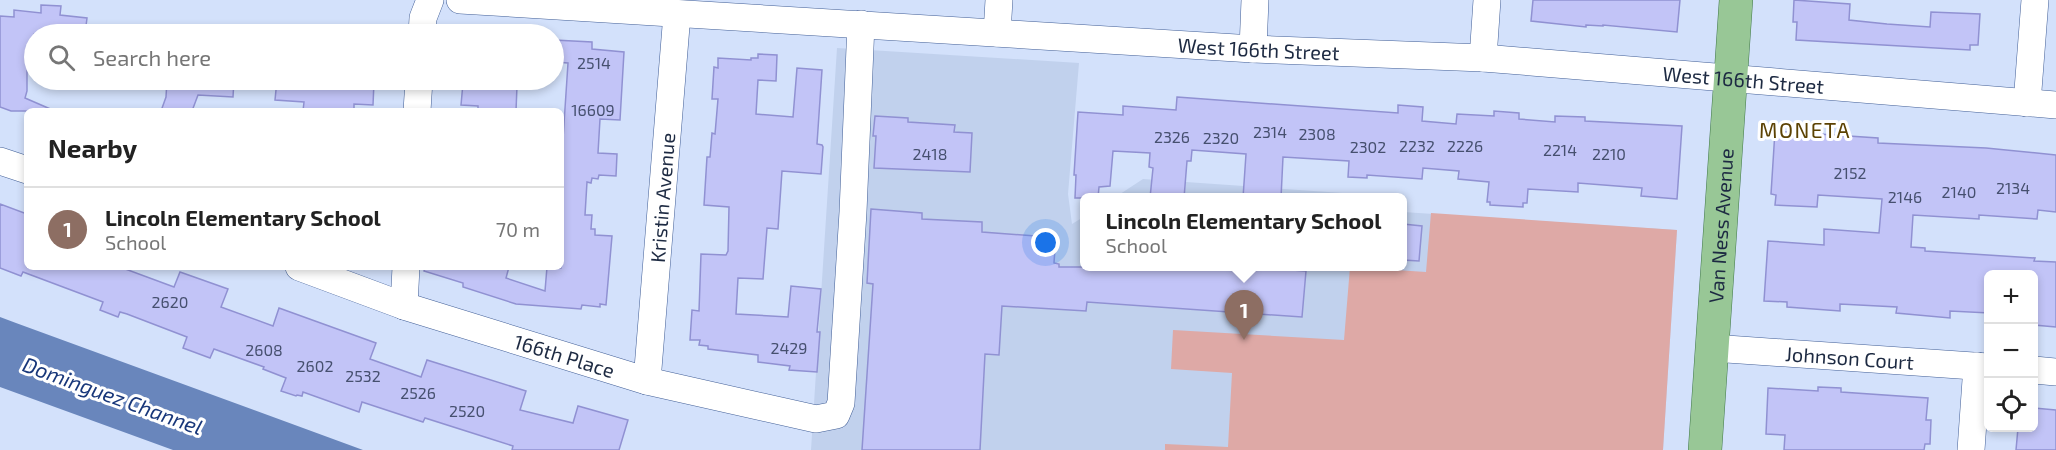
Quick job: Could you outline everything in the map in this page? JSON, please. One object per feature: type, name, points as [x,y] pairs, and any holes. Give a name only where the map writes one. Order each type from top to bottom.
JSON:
[{"type":"main road","name":"Van Ness Avenue","points":[[1705,450],[1736,0]]},
{"type":"street","points":[[423,24],[430,0]]},
{"type":"street","name":"West 166th Street","points":[[460,0],[677,14],[723,8],[861,24],[1253,50],[1483,58],[2056,105]]},
{"type":"street","points":[[997,33],[999,0]]},
{"type":"street","points":[[1253,50],[1255,0]]},
{"type":"street","points":[[1483,58],[1487,0]]},
{"type":"street","points":[[2027,103],[2035,0]]},
{"type":"street","name":"Kristin Avenue","points":[[646,381],[677,14]]},
{"type":"street","name":"166th Place","points":[[307,270],[404,306],[646,381],[816,420],[836,415],[841,403],[848,312],[861,24]]},
{"type":"street","points":[[417,108],[418,90]]},
{"type":"street","points":[[0,161],[24,169]]},
{"type":"street","points":[[404,306],[406,270]]},
{"type":"street","name":"Johnson Court","points":[[1712,348],[1983,367]]},
{"type":"street","points":[[1971,450],[1983,367]]},
{"type":"street","points":[[2038,370],[2056,372]]},
{"type":"shaded area","points":[[837,48],[1079,63],[1068,194],[1072,224],[1080,219],[1080,271],[1407,271],[1407,212],[1677,230],[1663,450],[811,450]]},
{"type":"shaded area","points":[[1143,179],[1343,193],[1122,193]]},
{"type":"shaded area","points":[[1431,213],[1677,230],[1663,450],[1165,450],[1165,444],[1228,447],[1232,373],[1171,369],[1173,330],[1344,340],[1350,271],[1426,272]]},
{"type":"water","name":"Dominguez Channel","points":[[0,317],[363,450],[173,450],[0,387]]},
{"type":"building","points":[[1533,0],[1680,0],[1677,32],[1603,25],[1586,25],[1586,27],[1531,21]]},
{"type":"building","points":[[1794,0],[1850,4],[1849,20],[1887,24],[1930,27],[1931,12],[1980,14],[1978,45],[1970,45],[1970,50],[1796,40],[1797,22],[1793,22]]},
{"type":"building","points":[[41,5],[61,6],[60,15],[87,18],[86,24],[24,24],[24,90],[27,90],[25,98],[48,108],[24,108],[24,111],[11,111],[0,107],[0,16],[14,17],[14,10],[41,13]]},
{"type":"building","points":[[564,41],[592,42],[592,49],[624,52],[620,120],[600,119],[598,153],[617,154],[616,176],[599,175],[598,179],[592,178],[591,183],[587,182],[585,215],[592,215],[591,229],[595,229],[595,235],[612,236],[606,305],[600,304],[600,307],[582,305],[581,309],[516,304],[463,287],[463,283],[424,271],[508,270],[506,278],[545,291],[547,270],[564,270],[564,124],[568,63],[564,63]]},
{"type":"building","points":[[758,54],[777,55],[776,81],[758,80],[756,114],[793,117],[797,68],[822,70],[817,144],[823,147],[821,174],[782,171],[778,229],[767,228],[763,279],[738,278],[736,314],[788,317],[791,286],[821,289],[817,332],[820,332],[817,372],[789,370],[790,366],[758,362],[758,355],[708,349],[708,346],[699,345],[700,340],[690,340],[692,310],[699,311],[701,254],[726,255],[728,251],[729,207],[704,205],[707,157],[710,157],[712,133],[715,134],[718,99],[712,99],[714,67],[718,68],[718,58],[751,60],[751,58],[758,58]]},
{"type":"building","points":[[166,90],[233,90],[233,97],[198,95],[193,108],[162,108]]},
{"type":"building","points":[[276,90],[374,90],[373,105],[354,104],[354,108],[303,108],[304,102],[275,100]]},
{"type":"building","points":[[462,90],[517,90],[516,108],[478,108],[478,106],[461,105]]},
{"type":"building","points":[[1177,97],[1398,113],[1398,105],[1423,107],[1422,121],[1456,124],[1457,114],[1494,116],[1494,111],[1519,113],[1519,119],[1555,122],[1555,116],[1585,117],[1585,121],[1682,126],[1677,199],[1641,196],[1642,188],[1578,183],[1578,192],[1528,189],[1527,203],[1523,203],[1523,207],[1490,205],[1490,202],[1487,202],[1489,182],[1458,179],[1459,171],[1423,168],[1422,179],[1367,175],[1367,178],[1348,177],[1349,161],[1283,157],[1281,193],[1243,193],[1246,154],[1192,150],[1191,161],[1187,161],[1184,193],[1150,193],[1153,168],[1149,167],[1150,153],[1113,151],[1110,186],[1099,187],[1098,193],[1080,193],[1080,198],[1075,198],[1076,175],[1074,175],[1078,112],[1123,115],[1123,106],[1176,110]]},
{"type":"building","points":[[875,116],[908,118],[908,122],[955,125],[954,132],[972,133],[970,172],[874,168]]},
{"type":"building","points":[[1775,131],[1878,138],[1878,143],[1986,148],[2056,155],[2056,212],[2038,210],[2037,219],[1979,215],[1979,219],[1913,215],[1911,247],[1925,248],[1925,251],[2035,258],[2034,261],[2056,262],[2056,327],[2038,325],[2038,270],[1984,270],[1984,313],[1950,311],[1950,318],[1896,313],[1897,307],[1840,304],[1840,311],[1787,307],[1787,302],[1764,301],[1768,241],[1824,245],[1824,229],[1879,233],[1882,199],[1818,195],[1817,207],[1775,205],[1776,195],[1771,194]]},
{"type":"building","points":[[0,204],[24,213],[24,270],[128,270],[174,287],[180,272],[228,289],[221,307],[273,326],[279,308],[376,343],[370,359],[421,377],[427,360],[526,391],[520,410],[573,423],[578,406],[628,420],[619,450],[512,450],[513,446],[425,418],[423,422],[362,402],[359,412],[303,392],[302,396],[296,396],[281,391],[286,378],[263,369],[264,367],[214,349],[210,358],[183,348],[187,337],[127,314],[120,312],[118,317],[100,310],[103,302],[23,272],[21,276],[0,268]]},
{"type":"building","points":[[871,209],[922,213],[922,219],[982,222],[982,232],[1049,237],[1048,247],[1055,248],[1054,263],[1059,264],[1059,267],[1080,267],[1080,271],[1306,271],[1302,317],[1087,302],[1086,311],[1002,306],[999,355],[985,354],[980,450],[862,450],[873,284],[867,283]]},
{"type":"building","points":[[1407,224],[1422,226],[1419,261],[1407,260]]},
{"type":"building","points":[[1818,387],[1841,388],[1841,392],[1928,398],[1926,420],[1931,420],[1930,444],[1925,444],[1924,450],[1784,450],[1785,435],[1766,434],[1768,388],[1818,391]]},
{"type":"building","points":[[2038,408],[2056,410],[2056,450],[2016,450],[2018,432],[2038,432]]},
{"type":"place","name":"Lincoln Elementary School","points":[[1244,340]]},
{"type":"district","name":"MONETA","points":[[1805,129]]}]
